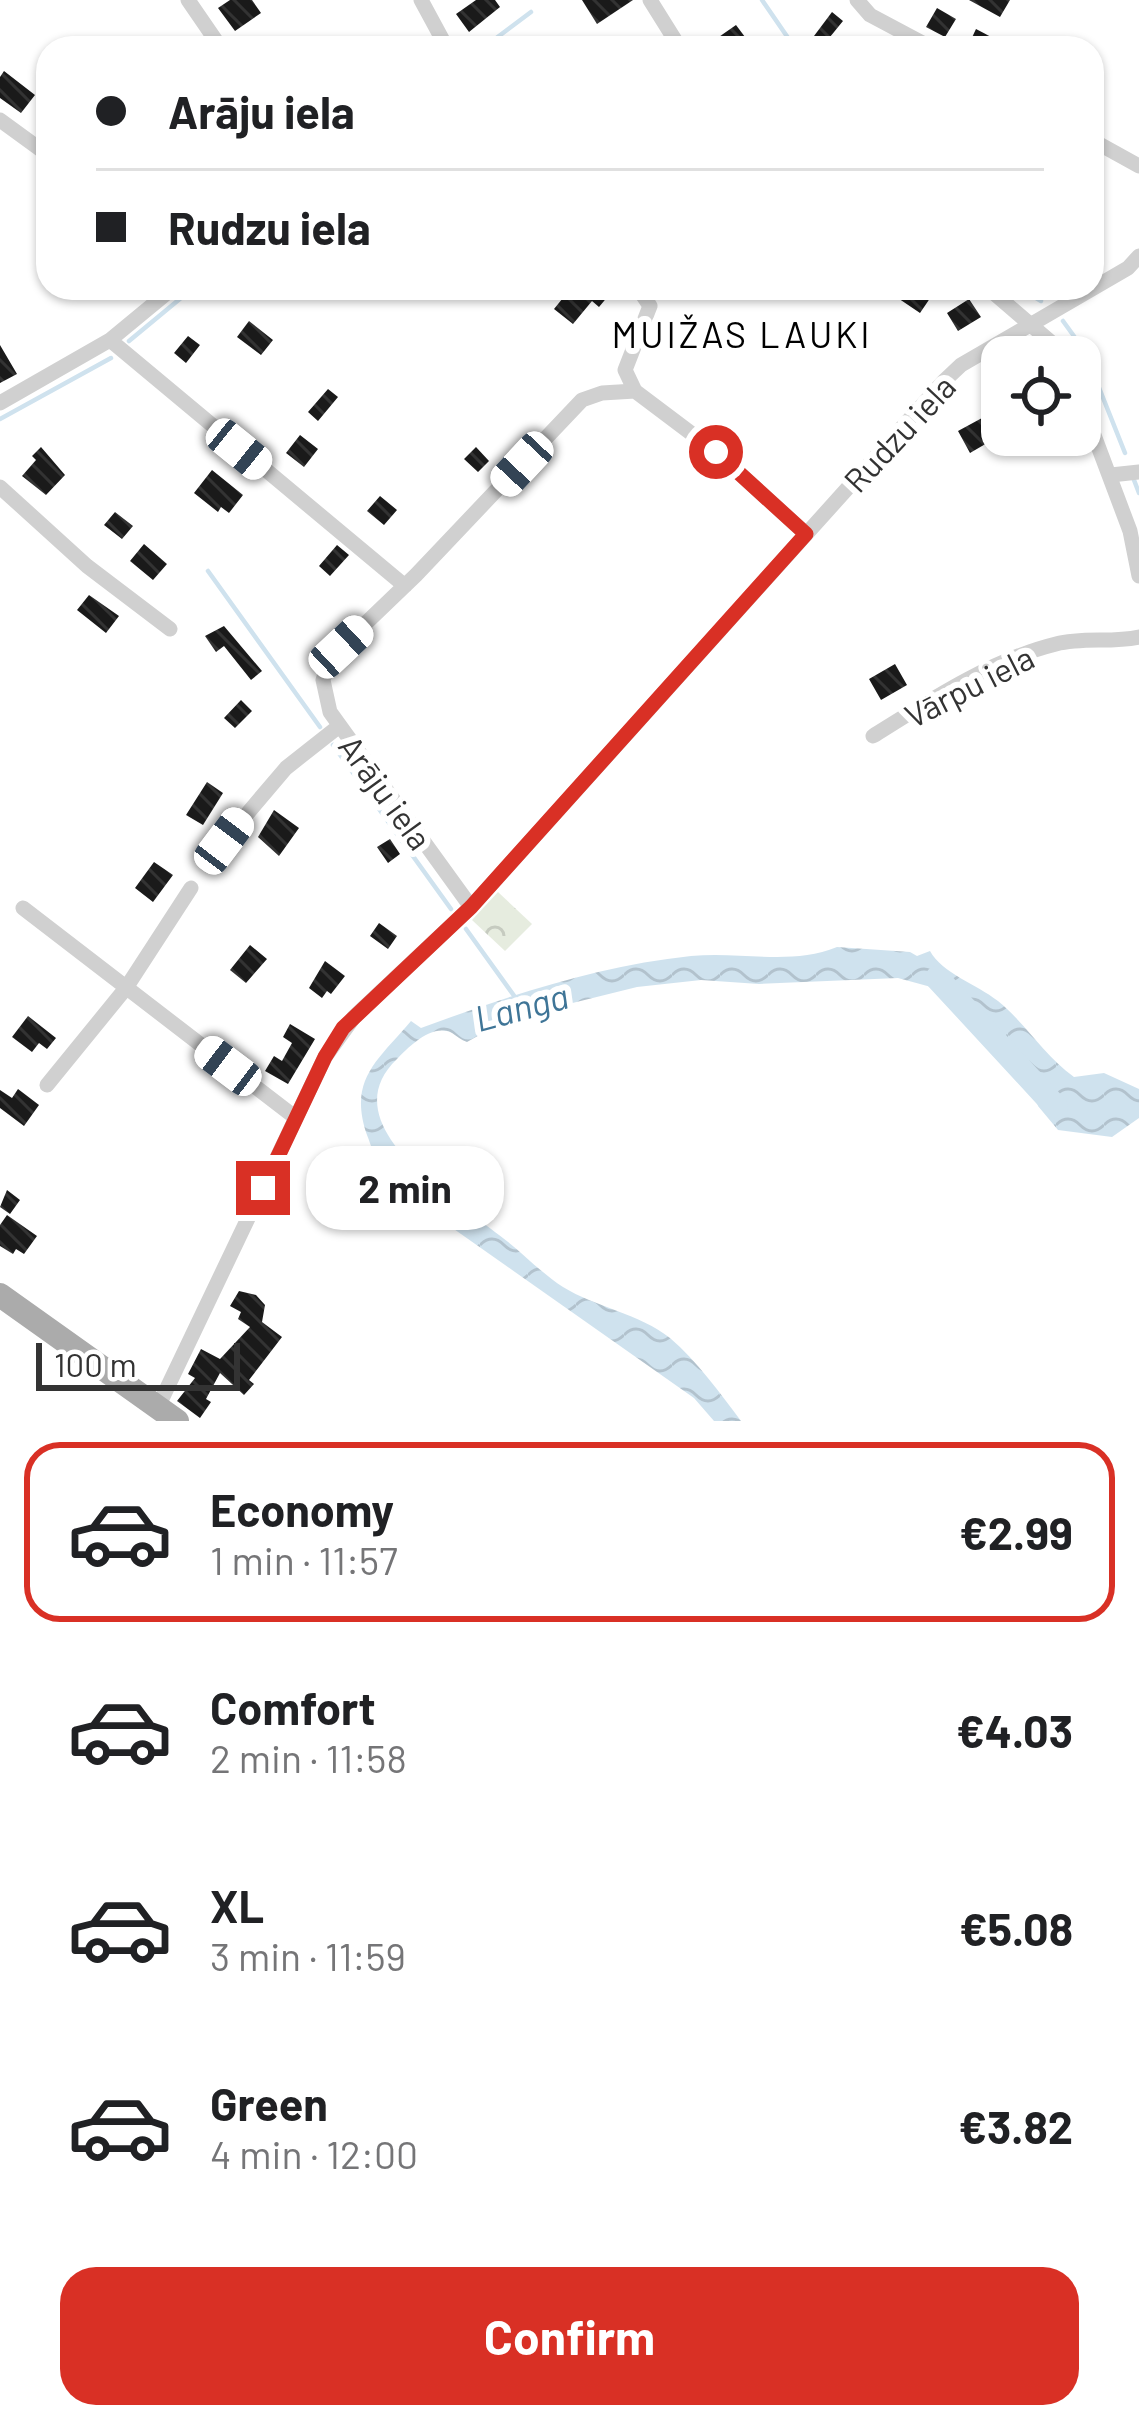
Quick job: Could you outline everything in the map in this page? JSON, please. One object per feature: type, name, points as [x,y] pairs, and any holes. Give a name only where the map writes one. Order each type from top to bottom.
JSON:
[{"type":"main road","points":[[0,1295],[168,1414]]},
{"type":"street","points":[[188,0],[213,36]]},
{"type":"street","points":[[421,0],[441,36]]},
{"type":"street","points":[[650,0],[672,36]]},
{"type":"street","points":[[857,0],[870,15],[909,36]]},
{"type":"street","points":[[0,120],[36,146]]},
{"type":"street","points":[[1104,147],[1139,166]]},
{"type":"street","name":"Rudzu iela","points":[[1104,282],[1139,256]]},
{"type":"street","points":[[0,403],[110,340],[158,300]]},
{"type":"street","points":[[646,300],[650,305],[625,370],[635,391],[716,452],[806,534]]},
{"type":"street","points":[[1001,300],[1043,336]]},
{"type":"street","name":"Rudzu iela","points":[[168,1414],[296,1118],[343,1028],[471,907],[943,382],[962,365],[1074,300]]},
{"type":"street","points":[[110,340],[405,586]]},
{"type":"street","name":"Arāju iela","points":[[471,907],[338,727],[323,680],[329,662],[582,400],[635,391]]},
{"type":"street","points":[[1101,450],[1130,531],[1139,576]]},
{"type":"street","points":[[1111,475],[1139,472]]},
{"type":"street","points":[[0,488],[87,566],[170,628]]},
{"type":"street","name":"Vārpu iela","points":[[873,736],[931,700],[1028,652],[1062,642],[1139,638]]},
{"type":"street","points":[[224,841],[286,768],[338,727]]},
{"type":"street","points":[[47,1084],[126,988],[190,888]]},
{"type":"street","points":[[23,908],[296,1118]]},
{"type":"green space","points":[[498,892],[532,924],[505,951],[472,920]]},
{"type":"water","points":[[837,947],[917,956],[930,951],[951,972],[998,1001],[1074,1077],[1104,1073],[1139,1089],[1139,1118],[1112,1137],[1058,1130],[1038,1106],[1031,1077],[983,1028],[977,1014],[942,990],[898,978],[759,984],[701,980],[637,987],[508,1019],[467,1042],[444,1031],[429,1034],[397,1059],[380,1084],[378,1109],[387,1134],[429,1181],[563,1287],[670,1338],[741,1421],[714,1421],[694,1398],[407,1196],[376,1158],[362,1116],[364,1085],[377,1060],[411,1021],[421,1028],[621,967],[691,956],[801,956]]},
{"type":"building","points":[[230,0],[252,0],[261,13],[235,31],[218,8]]},
{"type":"building","points":[[476,0],[495,0],[500,7],[469,32],[456,14]]},
{"type":"building","points":[[582,0],[633,0],[597,24]]},
{"type":"building","points":[[969,0],[1010,0],[1000,17]]},
{"type":"building","points":[[937,8],[956,19],[946,36],[926,27]]},
{"type":"building","points":[[832,12],[843,21],[831,36],[814,36]]},
{"type":"building","points":[[736,25],[744,36],[720,36]]},
{"type":"building","points":[[4,71],[35,95],[21,113],[0,98]]},
{"type":"building","points":[[561,300],[605,300],[599,307],[592,301],[573,324],[554,309]]},
{"type":"building","points":[[901,300],[929,300],[920,313]]},
{"type":"building","points":[[970,300],[981,317],[958,331],[947,313]]},
{"type":"building","points":[[249,321],[273,340],[261,355],[237,337]]},
{"type":"building","points":[[188,336],[200,345],[186,363],[174,353]]},
{"type":"building","points":[[0,345],[17,374],[0,383]]},
{"type":"building","points":[[328,389],[338,397],[318,421],[308,412]]},
{"type":"building","points":[[981,419],[981,447],[970,453],[958,431]]},
{"type":"building","points":[[300,435],[318,449],[304,467],[286,453]]},
{"type":"building","points":[[41,447],[65,475],[46,495],[22,476]]},
{"type":"building","points":[[476,447],[489,461],[478,472],[464,459]]},
{"type":"building","points":[[212,470],[243,495],[229,513],[221,507],[218,512],[194,493]]},
{"type":"building","points":[[380,496],[397,510],[384,525],[367,511]]},
{"type":"building","points":[[115,512],[133,526],[122,539],[104,525]]},
{"type":"building","points":[[144,544],[167,564],[153,580],[130,561]]},
{"type":"building","points":[[337,545],[349,555],[330,576],[319,566]]},
{"type":"building","points":[[89,595],[119,616],[106,633],[77,610]]},
{"type":"building","points":[[224,626],[262,671],[251,680],[224,646],[216,652],[205,636]]},
{"type":"building","points":[[895,664],[907,685],[881,700],[869,679]]},
{"type":"building","points":[[241,700],[252,711],[235,728],[224,718]]},
{"type":"building","points":[[207,782],[223,793],[203,825],[186,815]]},
{"type":"building","points":[[274,810],[299,828],[279,856],[258,837]]},
{"type":"building","points":[[390,839],[400,854],[388,863],[377,847]]},
{"type":"building","points":[[154,862],[173,875],[153,902],[135,888]]},
{"type":"building","points":[[379,923],[397,936],[388,949],[370,936]]},
{"type":"building","points":[[250,945],[267,959],[246,983],[230,970]]},
{"type":"building","points":[[325,961],[345,976],[322,998],[309,988]]},
{"type":"building","points":[[28,1016],[56,1038],[47,1049],[39,1043],[32,1052],[12,1037]]},
{"type":"building","points":[[290,1024],[315,1039],[288,1084],[265,1071],[274,1056],[282,1061],[292,1043],[283,1037]]},
{"type":"building","points":[[18,1089],[39,1105],[24,1126],[0,1108],[0,1090],[12,1098]]},
{"type":"building","points":[[7,1190],[20,1200],[10,1214],[0,1207]]},
{"type":"building","points":[[7,1215],[37,1236],[24,1254],[0,1246],[0,1225]]},
{"type":"building","points":[[239,1291],[256,1295],[265,1305],[262,1322],[282,1337],[249,1380],[254,1384],[244,1395],[220,1373],[200,1418],[177,1401],[195,1378],[188,1374],[201,1349],[220,1359],[250,1327],[238,1319],[241,1312],[230,1306]]},
{"type":"waterway","points":[[762,0],[787,36]]},
{"type":"waterway","points":[[499,36],[531,12]]},
{"type":"waterway","points":[[129,341],[179,300]]},
{"type":"waterway","points":[[1063,321],[1084,350],[1125,453]]},
{"type":"waterway","points":[[0,419],[111,358]]},
{"type":"waterway","points":[[1134,480],[1139,493]]},
{"type":"waterway","points":[[208,571],[320,727]]},
{"type":"waterway","points":[[333,745],[451,909]]},
{"type":"waterway","points":[[466,929],[515,997]]},
{"type":"waterway","name":"Langa","points":[[937,978],[1056,1107]]},
{"type":"district","name":"MUIŽAS LAUKI","points":[[742,333]]},
{"type":"route","points":[[263,1188],[343,1028],[471,907],[806,534],[716,452]]}]
